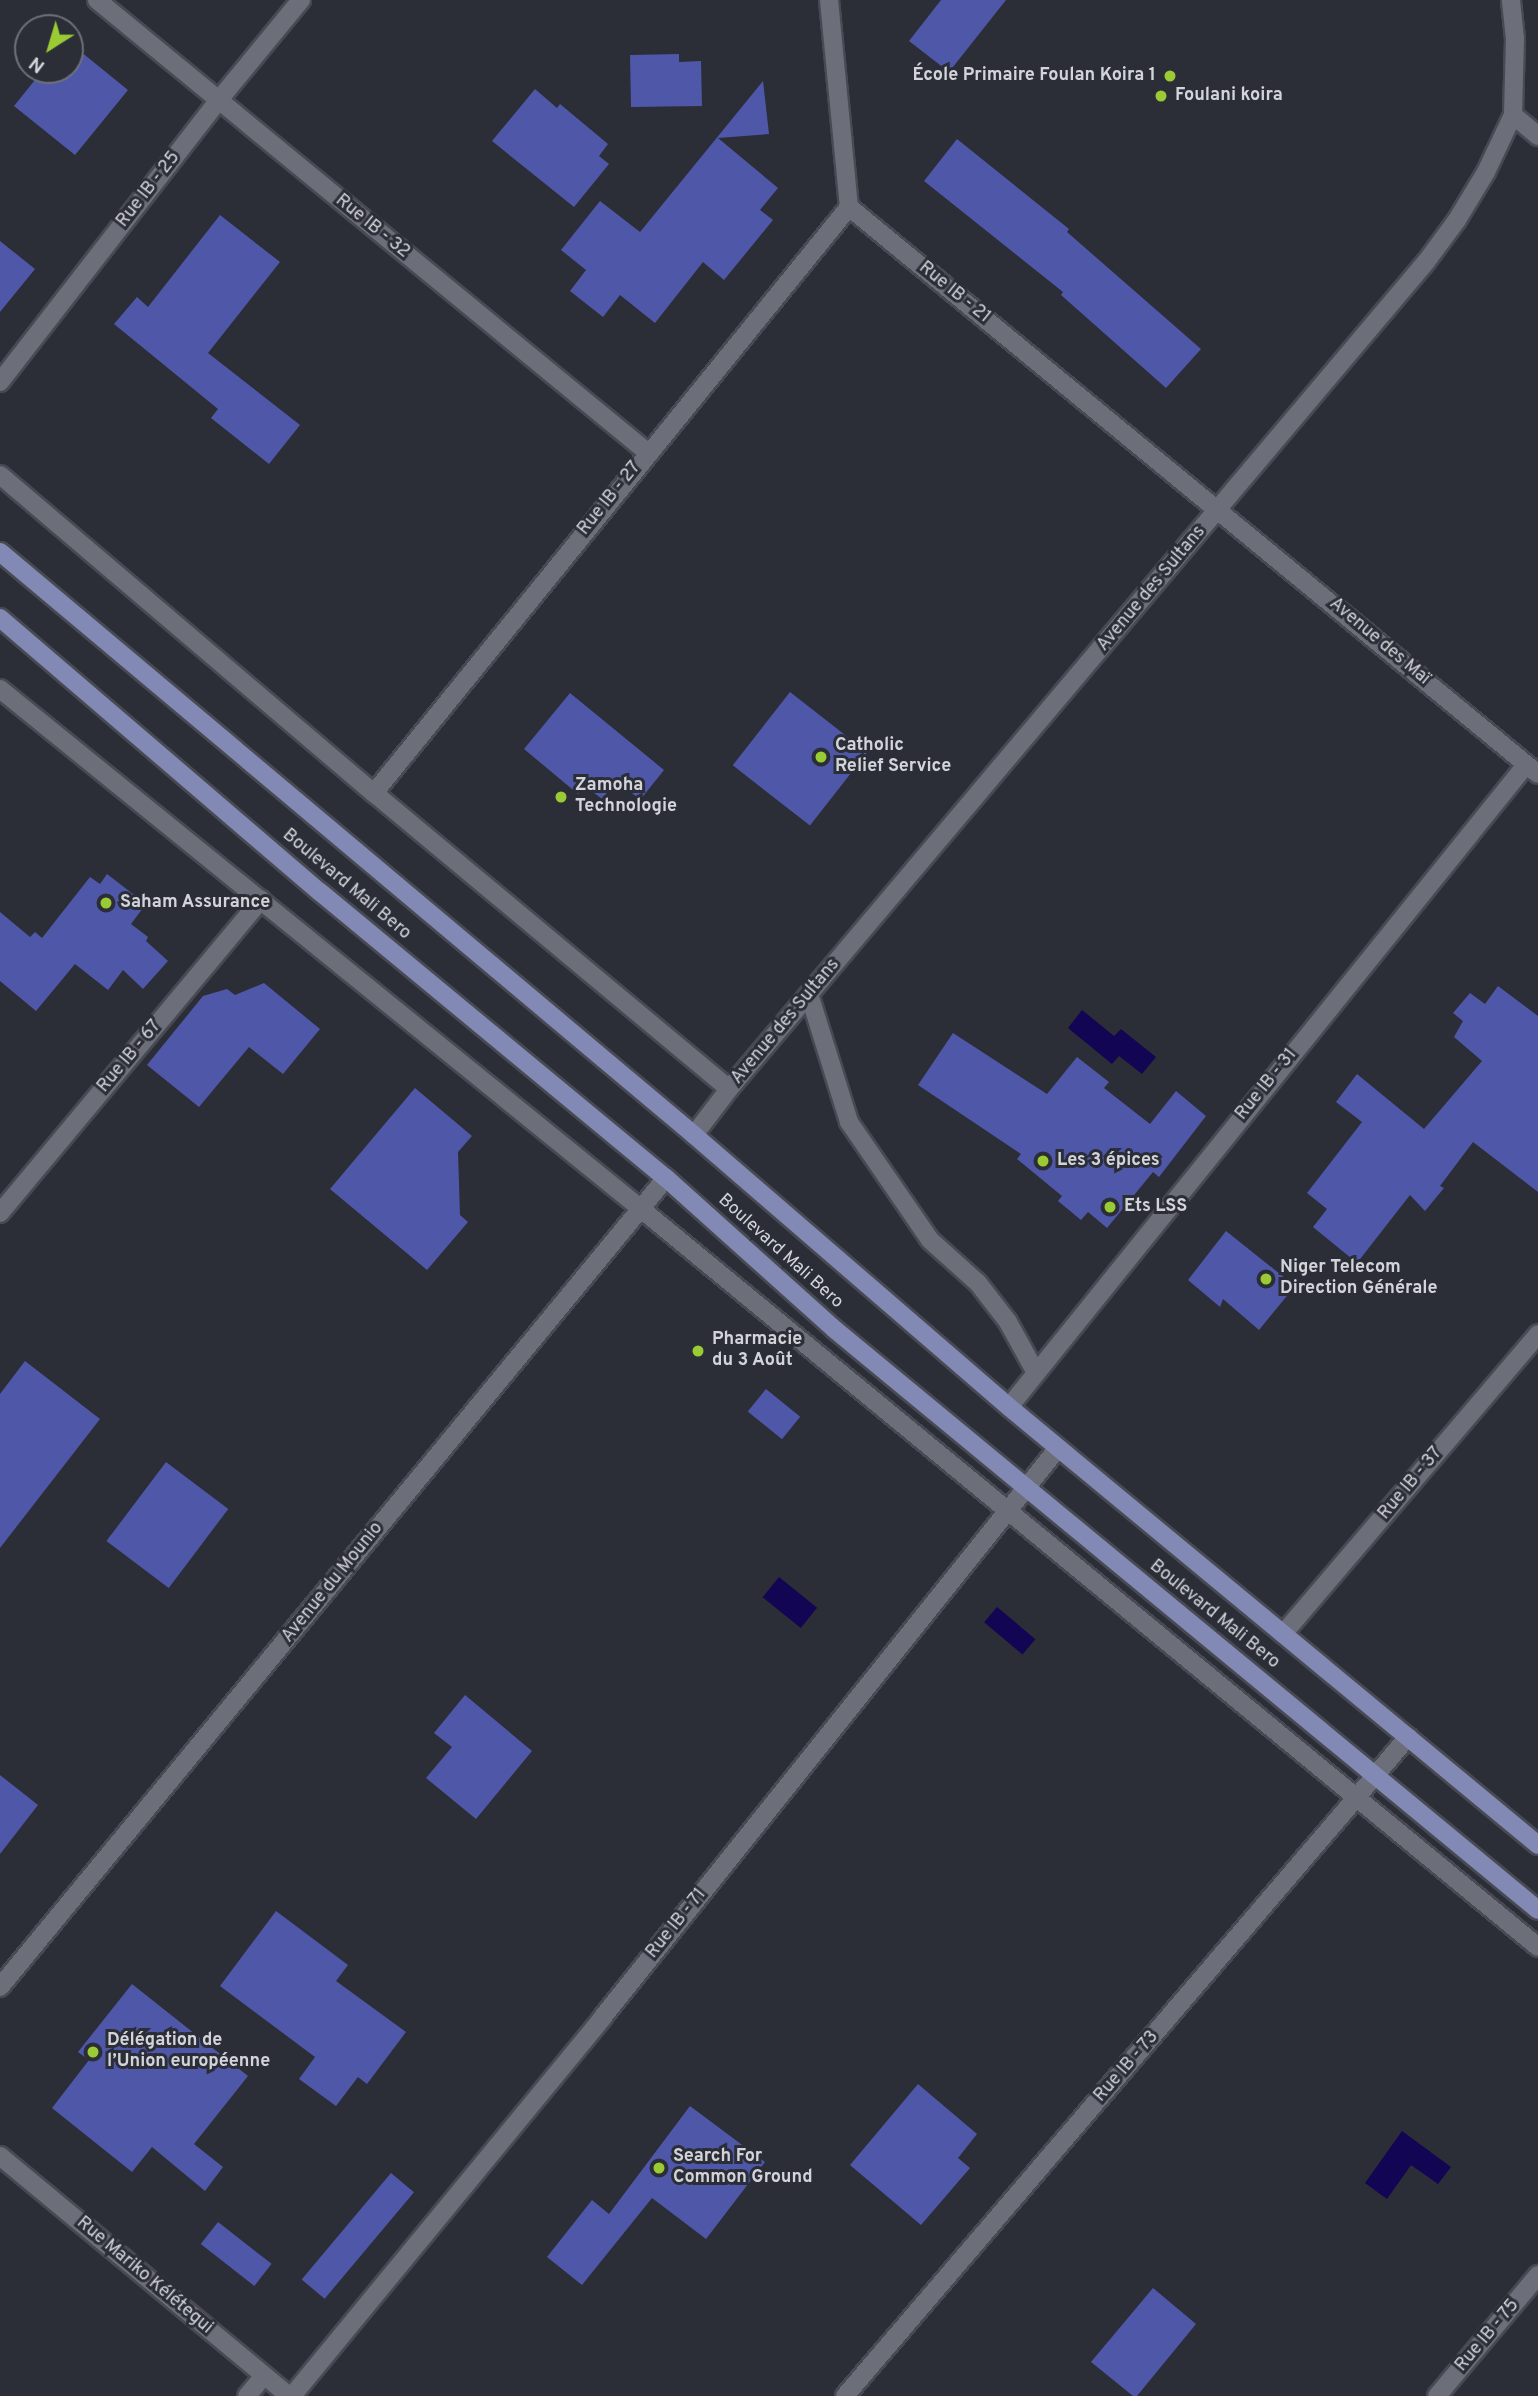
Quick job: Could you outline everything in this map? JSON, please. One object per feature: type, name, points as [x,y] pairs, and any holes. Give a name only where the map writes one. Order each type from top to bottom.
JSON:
[{"type":"main road","name":"Boulevard Mali Bero","points":[[0,552],[694,1135],[1009,1407],[1538,1844]]},
{"type":"main road","name":"Boulevard Mali Bero","points":[[0,618],[320,892],[666,1178],[833,1328],[1538,1910]]},
{"type":"street","name":"Rue IB - 32","points":[[97,0],[647,452]]},
{"type":"street","name":"Rue IB - 25","points":[[0,382],[218,101],[301,0]]},
{"type":"street","points":[[829,0],[849,207]]},
{"type":"street","name":"Avenue des Sultans","points":[[694,1135],[729,1088],[1426,262],[1486,172],[1513,115],[1515,39],[1511,0]]},
{"type":"street","points":[[1513,115],[1538,136]]},
{"type":"street","name":"Rue IB - 27","points":[[374,793],[647,452],[849,207]]},
{"type":"street","name":"Rue IB - 21","points":[[849,207],[1219,510]]},
{"type":"street","points":[[0,475],[374,793],[729,1088]]},
{"type":"street","name":"Avenue des Maï","points":[[1219,510],[1532,770]]},
{"type":"street","points":[[0,690],[640,1208],[1538,1947]]},
{"type":"street","name":"Rue IB - 31","points":[[1009,1407],[1035,1371],[1532,770]]},
{"type":"street","name":"Rue IB - 67","points":[[0,1213],[261,900]]},
{"type":"street","points":[[809,994],[849,1122],[930,1240],[978,1283],[1008,1322],[1035,1371]]},
{"type":"street","name":"Avenue du Mounio","points":[[0,1987],[666,1178]]},
{"type":"street","name":"Rue IB - 37","points":[[1283,1634],[1538,1334]]},
{"type":"street","name":"Rue IB - 71","points":[[290,2396],[602,2018],[1058,1448]]},
{"type":"street","name":"Rue IB - 73","points":[[845,2396],[1408,1737]]},
{"type":"street","name":"Rue Mariko Kélétegui","points":[[0,2156],[290,2396]]},
{"type":"street","name":"Rue IB - 75","points":[[1437,2396],[1538,2275]]},
{"type":"street","points":[[247,2396],[264,2376]]},
{"type":"shaded area","points":[[1082,1010],[1114,1036],[1121,1029],[1156,1057],[1142,1074],[1119,1056],[1112,1064],[1068,1028]]},
{"type":"shaded area","points":[[779,1577],[817,1608],[801,1628],[763,1597]]},
{"type":"shaded area","points":[[997,1607],[1035,1639],[1022,1654],[984,1622]]},
{"type":"shaded area","points":[[1402,2131],[1451,2167],[1438,2184],[1411,2165],[1387,2199],[1365,2183]]},
{"type":"building","points":[[941,0],[1006,0],[949,72],[909,41]]},
{"type":"building","points":[[84,54],[128,90],[75,155],[14,106],[32,84],[84,84]]},
{"type":"building","points":[[679,54],[679,62],[701,61],[702,106],[631,107],[630,55]]},
{"type":"building","points":[[763,81],[769,134],[718,138],[778,188],[760,210],[773,220],[724,280],[703,262],[655,323],[620,295],[603,317],[570,291],[586,270],[561,250],[600,201],[640,232]]},
{"type":"building","points":[[535,89],[557,108],[560,104],[608,144],[599,156],[609,164],[574,207],[492,141]]},
{"type":"building","points":[[957,139],[1069,229],[1067,232],[1201,349],[1166,388],[1061,295],[1063,292],[924,181]]},
{"type":"building","points":[[220,215],[280,262],[208,353],[300,425],[269,464],[211,418],[218,409],[114,324],[137,297],[148,307]]},
{"type":"building","points":[[0,241],[35,269],[0,312]]},
{"type":"building","points":[[790,692],[867,752],[810,826],[733,765]]},
{"type":"building","points":[[570,693],[664,770],[640,800],[617,780],[602,799],[585,786],[578,794],[524,749]]},
{"type":"building","points":[[107,874],[146,904],[131,924],[148,937],[146,941],[168,961],[143,989],[123,970],[108,990],[75,964],[36,1011],[0,981],[0,912],[30,937],[35,932],[42,938],[90,877],[100,884]]},
{"type":"building","points":[[264,983],[320,1029],[283,1074],[249,1047],[199,1107],[147,1065],[203,996],[227,989],[235,995]]},
{"type":"building","points":[[1498,986],[1538,1016],[1538,1192],[1473,1142],[1440,1186],[1444,1188],[1425,1211],[1410,1195],[1357,1263],[1313,1227],[1327,1209],[1307,1193],[1362,1122],[1336,1102],[1357,1074],[1424,1129],[1482,1061],[1454,1037],[1463,1021],[1453,1013],[1470,993],[1485,1004]]},
{"type":"building","points":[[953,1033],[1047,1094],[1077,1057],[1109,1082],[1104,1088],[1150,1124],[1176,1091],[1206,1116],[1159,1177],[1153,1172],[1107,1228],[1088,1212],[1081,1220],[1058,1201],[1062,1196],[1017,1159],[1021,1154],[918,1085]]},
{"type":"building","points":[[415,1088],[472,1136],[458,1152],[460,1215],[468,1222],[427,1270],[330,1189]]},
{"type":"building","points":[[1226,1231],[1295,1286],[1259,1330],[1223,1299],[1220,1307],[1188,1280]]},
{"type":"building","points":[[25,1361],[100,1419],[0,1548],[0,1394]]},
{"type":"building","points":[[766,1389],[800,1417],[782,1439],[748,1412]]},
{"type":"building","points":[[166,1462],[228,1509],[169,1588],[106,1541]]},
{"type":"building","points":[[465,1695],[532,1751],[476,1819],[426,1778],[452,1747],[434,1733]]},
{"type":"building","points":[[0,1775],[38,1805],[0,1854]]},
{"type":"building","points":[[276,1911],[348,1965],[336,1981],[406,2032],[367,2084],[358,2077],[336,2106],[299,2079],[315,2057],[220,1986]]},
{"type":"building","points":[[132,1984],[248,2076],[194,2144],[223,2167],[205,2191],[152,2147],[132,2172],[52,2108],[89,2060],[78,2052]]},
{"type":"building","points":[[918,2084],[977,2134],[958,2158],[970,2168],[921,2225],[850,2165]]},
{"type":"building","points":[[690,2106],[765,2162],[706,2239],[652,2198],[582,2285],[547,2257],[592,2200],[609,2214]]},
{"type":"building","points":[[391,2173],[414,2192],[325,2299],[302,2279]]},
{"type":"building","points":[[218,2222],[272,2264],[254,2286],[201,2244]]},
{"type":"building","points":[[1153,2288],[1196,2324],[1137,2396],[1133,2396],[1091,2362]]},
{"type":"place","name":"École Primaire Foulan Koira 1","points":[[1170,76]]},
{"type":"place","name":"Foulani koira","points":[[1161,96]]},
{"type":"place","name":"Catholic Relief Service","points":[[821,757]]},
{"type":"place","name":"Zamoha Technologie","points":[[561,797]]},
{"type":"place","name":"Saham Assurance","points":[[106,903]]},
{"type":"place","name":"Les 3 épices","points":[[1043,1161]]},
{"type":"place","name":"Ets LSS","points":[[1110,1207]]},
{"type":"place","name":"Niger Telecom Direction Générale","points":[[1266,1279]]},
{"type":"place","name":"Pharmacie du 3 Août","points":[[698,1351]]},
{"type":"place","name":"Délégation de l’Union européenne","points":[[93,2052]]},
{"type":"place","name":"Search For Common Ground","points":[[659,2168]]}]
